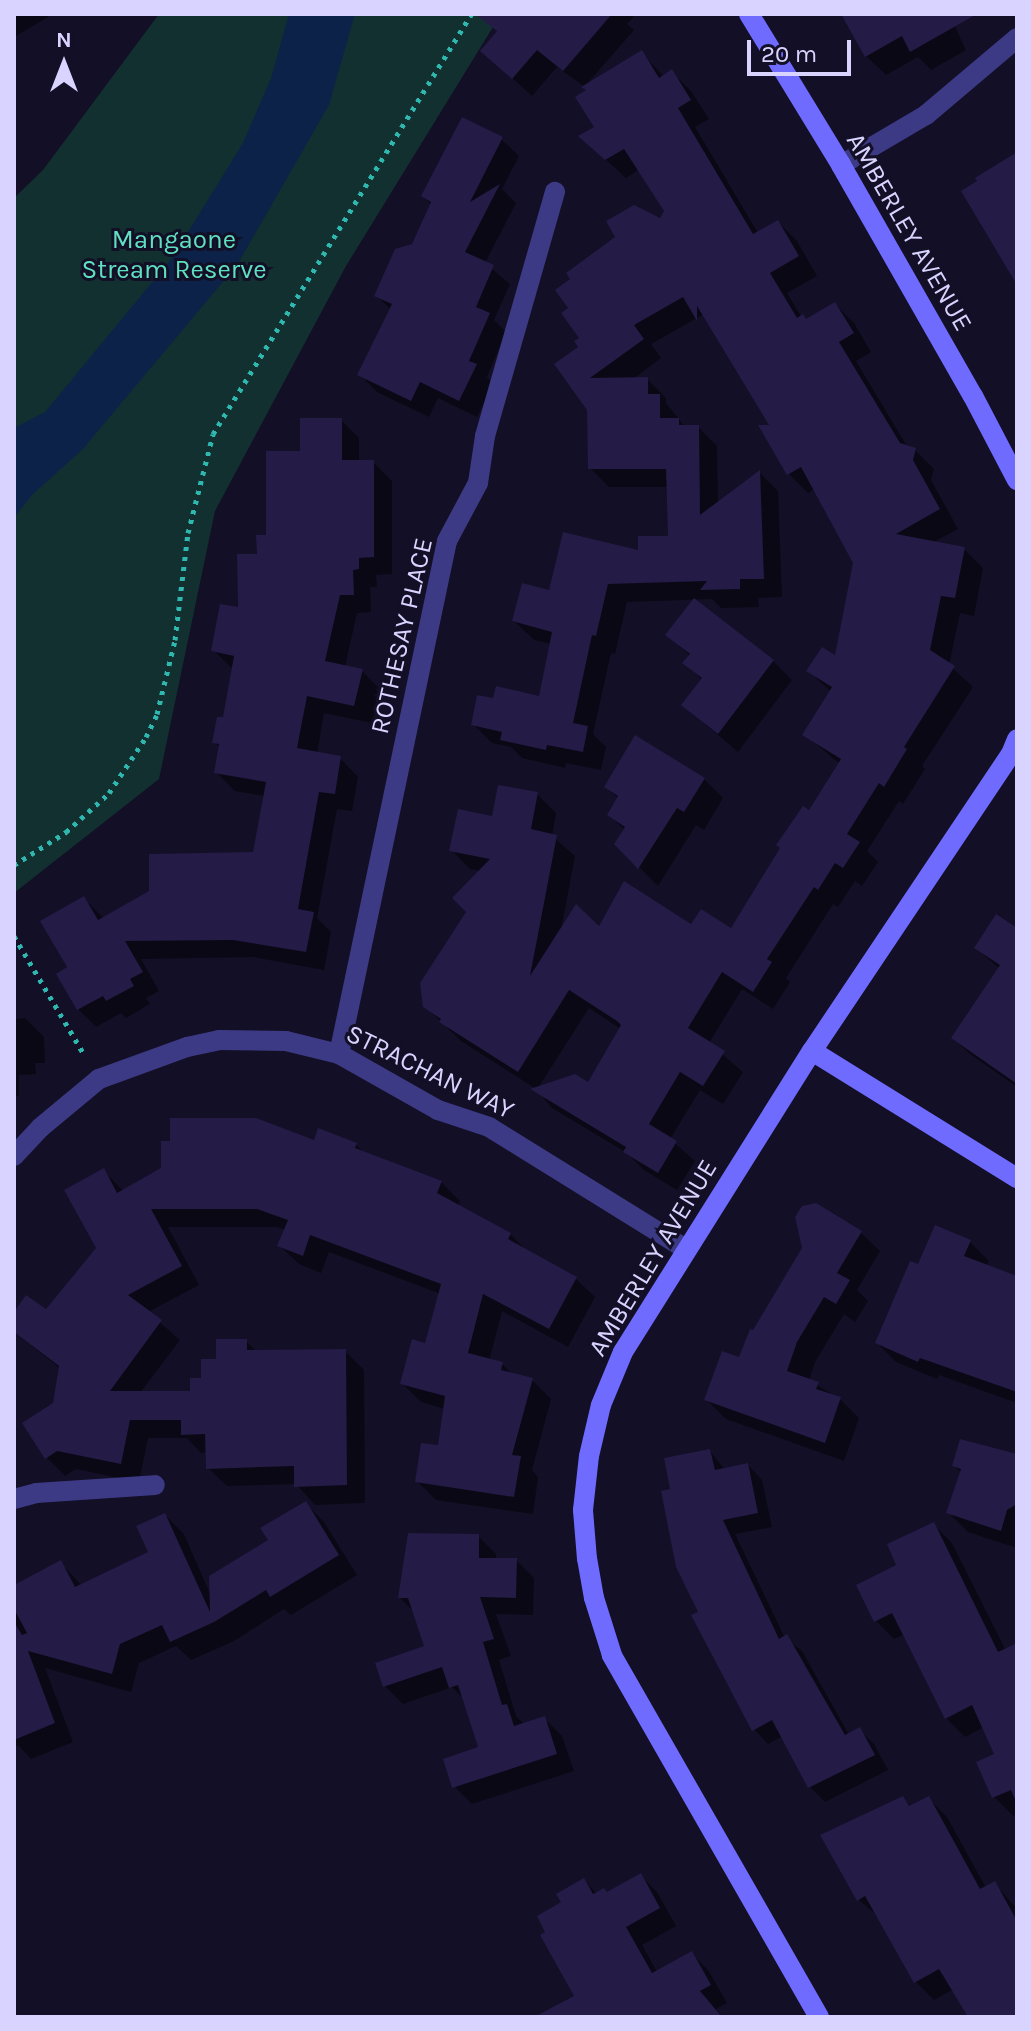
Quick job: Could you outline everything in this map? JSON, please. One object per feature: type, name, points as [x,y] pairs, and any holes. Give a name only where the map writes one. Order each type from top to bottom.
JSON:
[{"type":"street","name":"AMBERLEY AVENUE","points":[[749,14],[841,165],[973,396],[1017,480]]},
{"type":"street","points":[[841,165],[926,115],[1017,38]]},
{"type":"street","name":"ROTHESAY PLACE","points":[[339,1054],[447,541],[478,483],[485,436],[555,192]]},
{"type":"street","name":"AMBERLEY AVENUE","points":[[819,2017],[612,1655],[594,1598],[583,1510],[589,1456],[601,1405],[623,1352],[812,1051],[1011,754],[1017,739]]},
{"type":"street","name":"STRACHAN WAY","points":[[14,1156],[40,1128],[99,1079],[152,1058],[219,1040],[286,1041],[339,1054],[438,1110],[489,1127],[686,1249]]},
{"type":"street","points":[[812,1051],[1017,1178]]},
{"type":"street","points":[[14,1499],[36,1493],[155,1485]]},
{"type":"path","points":[[14,865],[66,832],[109,793],[146,737],[157,714],[175,640],[188,533],[213,434],[471,14]]},
{"type":"path","points":[[14,936],[99,1079]]},
{"type":"green space","name":"Mangaone Stream Reserve","points":[[159,14],[501,14],[346,266],[215,511],[159,779],[14,893],[14,198],[43,170]]},
{"type":"water","points":[[289,14],[355,14],[329,105],[237,265],[82,450],[32,495],[14,518],[14,428],[45,412],[172,258],[243,143],[271,78]]},
{"type":"building","points":[[475,14],[612,14],[563,71],[537,50],[512,79],[480,51],[497,31]]},
{"type":"building","points":[[841,14],[977,14],[910,52],[902,36],[865,57]]},
{"type":"building","points":[[642,50],[659,78],[672,69],[691,100],[678,108],[753,234],[778,220],[799,256],[770,273],[797,318],[803,314],[806,319],[835,302],[854,333],[839,342],[900,443],[916,448],[913,460],[940,509],[896,534],[965,547],[955,598],[941,596],[930,650],[955,666],[904,747],[907,749],[884,787],[879,783],[847,834],[860,842],[843,868],[835,863],[818,890],[814,887],[767,959],[772,962],[753,992],[722,972],[688,1028],[725,1051],[703,1086],[680,1072],[649,1124],[677,1141],[658,1173],[623,1152],[626,1147],[530,1089],[575,1074],[588,1082],[621,1025],[617,1021],[569,990],[518,1072],[439,1022],[441,1019],[423,1007],[420,983],[466,912],[452,898],[490,859],[449,851],[458,809],[492,816],[498,785],[538,792],[531,829],[557,835],[530,976],[576,904],[599,926],[624,881],[691,924],[701,909],[731,928],[780,848],[776,845],[803,806],[809,810],[841,759],[802,735],[832,687],[806,671],[822,647],[835,655],[853,563],[801,467],[787,475],[758,425],[769,425],[697,306],[697,321],[683,297],[634,325],[644,339],[590,378],[648,377],[648,394],[660,394],[660,418],[679,418],[679,425],[699,425],[700,515],[760,470],[764,579],[740,579],[740,589],[700,590],[707,581],[608,584],[596,636],[592,635],[573,723],[588,726],[583,752],[547,745],[546,750],[500,740],[502,732],[471,725],[477,695],[493,698],[496,686],[539,696],[552,632],[512,621],[522,583],[549,590],[563,532],[638,550],[638,536],[668,536],[666,469],[588,469],[587,410],[554,364],[578,347],[574,341],[579,338],[561,313],[568,308],[555,290],[570,279],[566,273],[615,237],[606,221],[634,205],[660,218],[664,211],[624,149],[605,160],[578,136],[594,127],[575,97],[586,90],[581,87]]},
{"type":"building","points":[[462,117],[503,137],[470,202],[500,184],[465,252],[494,265],[476,307],[490,313],[469,361],[477,364],[459,401],[420,382],[411,401],[357,375],[392,304],[374,296],[395,249],[412,244],[431,202],[421,196]]},
{"type":"building","points":[[1017,152],[1017,285],[961,191],[977,181],[975,178]]},
{"type":"building","points":[[300,418],[342,418],[342,460],[374,460],[374,557],[359,558],[359,569],[353,570],[354,595],[340,595],[325,661],[363,669],[354,706],[307,696],[297,748],[341,756],[335,794],[319,792],[298,909],[314,912],[306,952],[233,940],[125,941],[143,972],[130,979],[134,986],[106,1001],[103,996],[77,1010],[56,974],[67,967],[40,921],[84,896],[98,920],[149,891],[149,854],[253,852],[266,782],[214,773],[219,744],[212,743],[217,717],[223,717],[234,656],[211,651],[220,604],[238,607],[237,554],[257,554],[256,535],[266,535],[266,451],[300,451]]},
{"type":"building","points":[[694,598],[774,660],[718,734],[681,705],[702,678],[682,663],[690,654],[665,635]]},
{"type":"building","points":[[635,735],[705,778],[684,812],[677,808],[638,869],[614,844],[625,827],[607,815],[618,796],[604,787]]},
{"type":"building","points":[[996,914],[1017,928],[1017,1084],[951,1038],[1000,965],[974,948]]},
{"type":"building","points":[[170,1118],[256,1118],[314,1140],[318,1128],[357,1143],[355,1148],[442,1181],[437,1193],[511,1233],[508,1239],[577,1277],[549,1329],[483,1294],[468,1353],[503,1362],[501,1370],[533,1378],[512,1455],[521,1456],[514,1497],[415,1482],[421,1443],[438,1445],[445,1396],[400,1384],[412,1339],[425,1343],[441,1284],[310,1235],[303,1256],[277,1246],[288,1220],[257,1209],[151,1209],[182,1266],[128,1295],[162,1320],[110,1391],[190,1391],[190,1378],[201,1378],[201,1359],[216,1359],[216,1339],[247,1339],[247,1350],[346,1349],[347,1485],[294,1487],[294,1466],[206,1469],[205,1434],[181,1435],[181,1420],[130,1420],[121,1464],[57,1451],[45,1459],[22,1423],[53,1403],[59,1366],[14,1332],[14,1312],[26,1295],[46,1309],[96,1248],[64,1190],[104,1168],[117,1193],[161,1168],[161,1141],[170,1141]]},
{"type":"building","points":[[816,1203],[862,1231],[837,1273],[850,1280],[836,1304],[824,1297],[797,1342],[787,1371],[819,1382],[816,1389],[841,1397],[825,1443],[704,1400],[722,1351],[739,1357],[750,1329],[753,1330],[802,1248],[795,1217],[802,1206]]},
{"type":"building","points":[[935,1225],[971,1240],[964,1256],[1017,1276],[1017,1392],[920,1358],[918,1362],[875,1343],[910,1261],[918,1264]]},
{"type":"building","points":[[960,1439],[1017,1454],[1017,1504],[1007,1510],[1001,1531],[946,1513],[961,1469],[952,1466]]},
{"type":"building","points":[[710,1449],[715,1470],[748,1463],[758,1513],[723,1520],[779,1639],[787,1634],[845,1735],[860,1727],[875,1755],[808,1788],[772,1720],[752,1731],[691,1615],[698,1612],[676,1567],[661,1491],[670,1489],[664,1458]]},
{"type":"building","points":[[306,1501],[339,1555],[270,1597],[266,1590],[214,1622],[170,1642],[162,1625],[120,1644],[112,1674],[28,1651],[55,1723],[14,1740],[14,1622],[22,1635],[27,1633],[14,1609],[14,1585],[61,1560],[75,1587],[148,1552],[136,1526],[165,1513],[210,1612],[209,1576],[268,1540],[260,1528]]},
{"type":"building","points":[[934,1522],[998,1652],[1017,1643],[1017,1804],[1011,1790],[992,1798],[976,1762],[994,1754],[972,1705],[945,1719],[892,1613],[874,1622],[856,1585],[896,1565],[887,1544]]},
{"type":"building","points":[[408,1533],[479,1534],[479,1558],[517,1558],[516,1598],[480,1597],[494,1639],[483,1642],[502,1705],[507,1704],[514,1726],[545,1716],[557,1754],[452,1788],[443,1759],[478,1747],[458,1685],[449,1688],[442,1667],[383,1687],[375,1663],[424,1646],[408,1598],[398,1598]]},
{"type":"building","points":[[903,1796],[909,1806],[929,1796],[980,1889],[995,1881],[1017,1921],[1017,2017],[968,2017],[939,1969],[914,1983],[865,1896],[857,1901],[820,1835]]},
{"type":"building","points":[[641,1873],[660,1908],[626,1927],[652,1973],[692,1951],[711,1985],[700,1991],[722,2017],[534,2017],[574,1996],[540,1935],[545,1932],[537,1916],[561,1902],[556,1894],[584,1878],[593,1894],[604,1888],[607,1892]]}]
